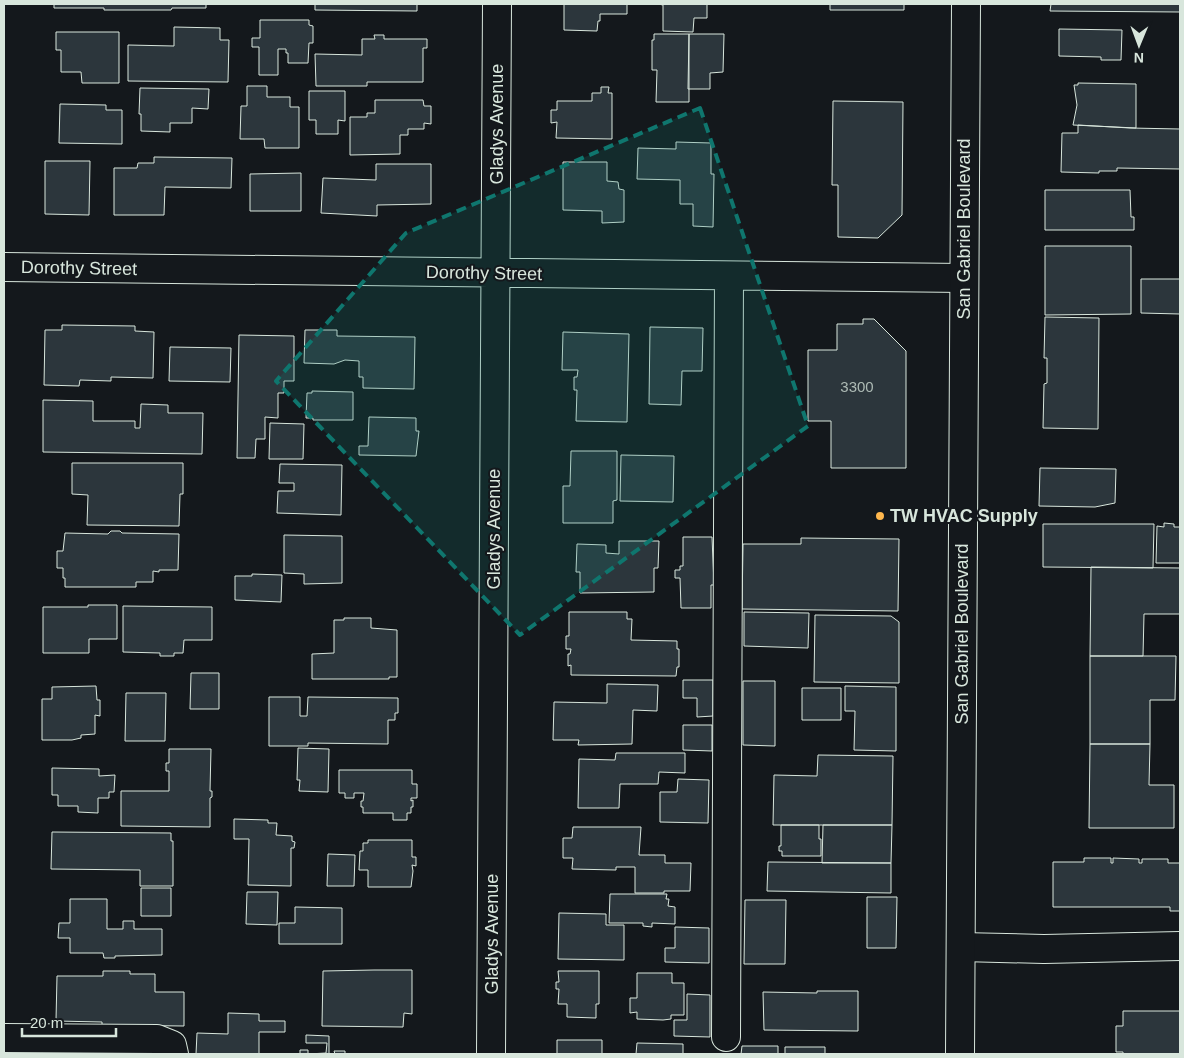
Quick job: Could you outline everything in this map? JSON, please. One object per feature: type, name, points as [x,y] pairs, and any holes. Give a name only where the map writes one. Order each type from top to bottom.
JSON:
[{"type":"street","name":"Gladys Avenue","points":[[491,1054],[498,4]]},
{"type":"street","name":"San Gabriel Boulevard","points":[[960,1054],[966,4]]},
{"type":"street","name":"Dorothy Street","points":[[4,267],[964,278]]},
{"type":"street","points":[[726,1037],[729,276]]},
{"type":"street","points":[[961,946],[1044,948],[1180,946]]},
{"type":"street","points":[[4,1038],[157,1039],[172,1046],[174,1054]]},
{"type":"highlighted area","points":[[700,108],[808,426],[520,635],[276,381],[406,233]]},
{"type":"building","points":[[54,4],[206,4],[206,8],[104,10],[104,8],[54,8]]},
{"type":"building","points":[[315,4],[417,4],[417,11],[315,10]]},
{"type":"building","points":[[564,4],[627,4],[627,14],[600,14],[597,31],[564,30]]},
{"type":"building","points":[[658,4],[707,4],[707,18],[694,18],[693,32],[663,31],[663,5]]},
{"type":"building","points":[[830,4],[904,4],[904,10],[830,10]]},
{"type":"building","points":[[1051,4],[1180,4],[1180,12],[1050,11]]},
{"type":"building","points":[[260,20],[309,20],[309,25],[313,26],[313,43],[309,43],[308,63],[288,63],[286,49],[278,49],[278,75],[259,75],[259,47],[252,47],[252,38],[260,38]]},
{"type":"building","points":[[174,27],[220,28],[220,40],[229,40],[228,82],[128,81],[128,45],[174,46]]},
{"type":"building","points":[[1059,29],[1122,30],[1121,60],[1101,60],[1101,57],[1059,56]]},
{"type":"building","points":[[56,32],[119,32],[119,83],[82,83],[81,72],[61,72],[61,50],[56,50]]},
{"type":"building","points":[[654,34],[689,34],[689,102],[656,102],[657,70],[652,70],[652,40],[654,40]]},
{"type":"building","points":[[689,34],[724,34],[723,72],[710,73],[710,89],[688,89]]},
{"type":"building","points":[[374,35],[384,35],[384,39],[427,39],[427,48],[423,48],[423,82],[367,82],[367,86],[316,86],[315,54],[362,55],[362,39],[375,39]]},
{"type":"building","points":[[1078,83],[1136,84],[1136,128],[1073,125],[1077,105],[1074,85],[1078,85]]},
{"type":"building","points":[[247,86],[267,86],[267,97],[290,97],[290,107],[299,107],[299,148],[265,148],[264,139],[240,139],[241,106],[247,106]]},
{"type":"building","points":[[601,87],[609,87],[608,93],[612,93],[612,139],[556,138],[557,122],[551,123],[551,110],[557,110],[557,101],[592,101],[592,93],[601,93]]},
{"type":"building","points":[[140,88],[209,89],[208,109],[192,108],[192,123],[170,123],[170,132],[141,131],[141,114],[139,114]]},
{"type":"building","points":[[309,91],[345,91],[345,121],[338,120],[338,134],[316,134],[316,120],[309,120]]},
{"type":"building","points":[[375,100],[423,100],[424,106],[431,106],[431,124],[424,123],[424,129],[408,129],[408,135],[400,135],[400,154],[350,155],[350,117],[367,117],[367,113],[375,113]]},
{"type":"building","points":[[833,101],[903,102],[902,215],[878,238],[838,237],[838,185],[832,185]]},
{"type":"building","points":[[60,104],[106,105],[106,110],[122,110],[122,144],[59,143]]},
{"type":"building","points":[[1078,125],[1180,129],[1180,169],[1117,168],[1117,171],[1099,171],[1099,173],[1061,172],[1062,133],[1078,133]]},
{"type":"building","points":[[676,142],[711,143],[711,174],[714,174],[713,227],[693,226],[693,204],[680,204],[680,180],[637,179],[638,148],[676,149]]},
{"type":"building","points":[[154,157],[232,158],[231,188],[165,187],[164,215],[114,215],[114,168],[137,168],[138,163],[154,163]]},
{"type":"building","points":[[45,161],[90,161],[89,215],[45,214]]},
{"type":"building","points":[[563,162],[607,162],[607,181],[618,182],[619,189],[624,190],[624,222],[602,223],[602,211],[563,210]]},
{"type":"building","points":[[376,164],[431,164],[431,204],[377,205],[377,216],[321,213],[323,178],[376,180]]},
{"type":"building","points":[[301,173],[301,211],[250,211],[250,174]]},
{"type":"building","points":[[1045,190],[1130,190],[1131,217],[1134,217],[1134,230],[1045,230]]},
{"type":"building","points":[[1045,246],[1131,246],[1131,314],[1045,315]]},
{"type":"building","points":[[1141,279],[1180,279],[1180,314],[1141,313]]},
{"type":"building","points":[[1045,317],[1099,318],[1098,429],[1043,428],[1044,384],[1047,383],[1047,358],[1044,358]]},
{"type":"building","points":[[863,319],[874,319],[906,351],[906,468],[831,468],[831,421],[808,421],[808,350],[837,350],[837,324],[863,324]]},
{"type":"building","points":[[62,325],[135,326],[135,331],[154,332],[153,378],[111,377],[111,381],[80,380],[79,386],[44,385],[45,330],[62,330]]},
{"type":"building","points":[[650,327],[703,328],[702,371],[682,371],[681,405],[649,404]]},
{"type":"building","points":[[305,330],[337,330],[337,336],[415,337],[414,389],[363,388],[363,377],[359,377],[359,361],[345,360],[334,364],[304,363]]},
{"type":"building","points":[[563,332],[629,334],[627,422],[576,421],[577,390],[574,390],[574,377],[577,377],[578,370],[562,370]]},
{"type":"building","points":[[239,335],[294,336],[294,381],[284,381],[284,393],[278,393],[278,418],[265,417],[265,439],[256,439],[255,458],[237,458]]},
{"type":"building","points":[[170,347],[231,348],[230,382],[169,381]]},
{"type":"building","points":[[312,391],[353,392],[353,420],[313,420],[313,418],[306,418],[307,393],[312,393]]},
{"type":"building","points":[[43,400],[93,401],[93,421],[135,421],[135,428],[140,428],[141,404],[168,405],[168,413],[203,413],[202,454],[43,452]]},
{"type":"building","points":[[369,417],[416,418],[416,431],[419,431],[416,456],[359,455],[359,446],[368,446]]},
{"type":"building","points":[[270,423],[304,424],[303,459],[269,459]]},
{"type":"building","points":[[571,451],[617,451],[617,500],[613,501],[613,523],[563,523],[563,486],[570,486]]},
{"type":"building","points":[[621,455],[674,456],[673,502],[620,501]]},
{"type":"building","points":[[72,463],[183,463],[183,494],[180,494],[179,526],[87,525],[88,495],[72,494]]},
{"type":"building","points":[[280,464],[342,465],[341,515],[277,513],[278,491],[294,491],[294,483],[279,483]]},
{"type":"building","points":[[1040,468],[1116,469],[1115,503],[1095,507],[1039,506]]},
{"type":"building","points":[[1164,523],[1180,527],[1180,563],[1156,563],[1157,526],[1164,527]]},
{"type":"building","points":[[1043,524],[1154,524],[1153,568],[1043,567]]},
{"type":"building","points":[[111,531],[120,531],[122,533],[179,534],[178,570],[153,571],[153,582],[136,582],[136,587],[65,587],[63,568],[57,568],[57,551],[63,551],[65,533],[108,534]]},
{"type":"building","points":[[284,535],[342,536],[342,583],[304,584],[304,574],[284,573]]},
{"type":"building","points":[[683,537],[712,537],[714,585],[711,585],[711,608],[681,608],[680,578],[675,578],[675,570],[680,570],[680,566],[683,566]]},
{"type":"building","points":[[801,538],[899,539],[898,611],[742,609],[743,544],[801,544]]},
{"type":"building","points":[[619,541],[659,541],[658,568],[654,568],[654,592],[580,593],[580,572],[576,572],[577,544],[606,545],[606,553],[619,554]]},
{"type":"building","points":[[1091,567],[1180,568],[1180,614],[1144,614],[1143,656],[1090,656]]},
{"type":"building","points":[[252,574],[282,575],[281,602],[235,600],[235,576],[252,576]]},
{"type":"building","points":[[88,605],[117,605],[117,639],[89,639],[89,653],[43,653],[43,607],[88,607]]},
{"type":"building","points":[[123,606],[212,607],[212,640],[184,640],[183,653],[174,653],[174,656],[160,656],[160,653],[123,652]]},
{"type":"building","points":[[569,612],[627,612],[627,619],[632,619],[631,640],[677,641],[679,667],[677,667],[676,676],[571,675],[571,665],[568,666],[568,654],[570,654],[571,649],[566,649],[566,636],[569,636]]},
{"type":"building","points":[[744,612],[809,613],[808,648],[744,646]]},
{"type":"building","points":[[815,615],[891,616],[899,622],[899,683],[814,682]]},
{"type":"building","points":[[344,618],[371,618],[371,628],[397,630],[397,677],[389,677],[389,679],[312,679],[312,654],[334,653],[334,620],[344,620]]},
{"type":"building","points":[[1090,656],[1176,656],[1175,700],[1150,700],[1150,744],[1090,744]]},
{"type":"building","points":[[191,673],[219,673],[219,709],[190,709]]},
{"type":"building","points":[[683,680],[713,680],[713,716],[697,717],[697,698],[683,698]]},
{"type":"building","points":[[743,681],[775,681],[775,746],[743,745]]},
{"type":"building","points":[[607,684],[658,685],[657,711],[633,710],[632,744],[578,745],[579,740],[553,740],[554,702],[607,703]]},
{"type":"building","points":[[96,686],[97,700],[100,700],[100,716],[95,715],[95,734],[81,735],[81,738],[72,740],[42,740],[42,699],[52,699],[52,687]]},
{"type":"building","points":[[845,686],[896,687],[896,751],[854,750],[855,711],[845,711]]},
{"type":"building","points":[[802,688],[841,688],[841,720],[802,720]]},
{"type":"building","points":[[126,693],[166,693],[165,741],[125,741]]},
{"type":"building","points":[[269,697],[300,697],[300,716],[307,716],[308,697],[398,698],[398,713],[395,713],[395,720],[388,720],[388,744],[308,743],[308,746],[269,746]]},
{"type":"building","points":[[683,725],[712,725],[712,751],[683,750]]},
{"type":"building","points":[[1090,744],[1150,744],[1149,785],[1174,785],[1174,828],[1089,828]]},
{"type":"building","points":[[298,748],[329,749],[328,792],[299,791],[300,780],[297,780]]},
{"type":"building","points":[[169,749],[211,749],[210,791],[212,791],[212,797],[210,798],[210,827],[121,826],[121,791],[169,791],[169,771],[166,771],[166,763],[169,763]]},
{"type":"building","points":[[616,753],[685,753],[685,773],[659,772],[658,784],[620,784],[619,808],[578,808],[579,759],[615,760]]},
{"type":"building","points":[[818,755],[893,756],[892,825],[773,825],[774,775],[817,776]]},
{"type":"building","points":[[52,768],[99,769],[99,776],[115,775],[114,792],[109,792],[109,798],[98,798],[98,813],[78,812],[78,806],[58,806],[58,795],[52,795]]},
{"type":"building","points":[[339,770],[412,770],[412,784],[417,784],[417,798],[411,798],[411,801],[413,800],[413,807],[411,807],[411,813],[407,813],[407,820],[393,820],[393,813],[363,813],[361,801],[363,801],[364,793],[354,793],[354,798],[345,798],[345,793],[339,793]]},
{"type":"building","points":[[678,779],[709,780],[708,823],[660,822],[660,792],[677,792]]},
{"type":"building","points":[[234,819],[268,820],[268,823],[277,823],[276,835],[292,836],[292,841],[295,842],[294,848],[291,848],[291,886],[248,885],[249,839],[234,839]]},
{"type":"building","points":[[781,825],[819,825],[821,856],[782,856],[782,851],[779,851],[779,846],[781,846]]},
{"type":"building","points":[[823,825],[892,825],[891,863],[822,863]]},
{"type":"building","points":[[573,827],[641,827],[639,855],[665,855],[665,863],[691,863],[690,891],[635,893],[635,867],[616,867],[616,870],[572,869],[573,858],[563,858],[563,838],[572,838]]},
{"type":"building","points":[[52,832],[171,833],[171,841],[173,841],[173,886],[140,886],[140,870],[51,869]]},
{"type":"building","points":[[368,840],[412,840],[412,857],[416,857],[416,866],[412,865],[411,887],[368,887],[368,870],[359,870],[360,851],[363,851],[363,843],[368,843]]},
{"type":"building","points":[[328,854],[355,855],[354,886],[327,886]]},
{"type":"building","points":[[1084,858],[1111,858],[1111,863],[1113,863],[1113,858],[1139,859],[1139,863],[1142,863],[1142,859],[1168,859],[1168,863],[1180,863],[1180,911],[1170,911],[1170,907],[1053,907],[1053,862],[1084,862]]},
{"type":"building","points":[[768,862],[891,863],[891,893],[767,891]]},
{"type":"building","points":[[141,888],[171,888],[171,916],[141,916]]},
{"type":"building","points":[[247,892],[278,892],[277,925],[246,924]]},
{"type":"building","points":[[610,894],[667,894],[666,899],[669,899],[668,906],[675,907],[675,924],[652,923],[652,927],[643,926],[643,923],[609,923]]},
{"type":"building","points":[[867,897],[897,897],[896,948],[867,948]]},
{"type":"building","points":[[70,899],[107,899],[107,929],[123,929],[123,921],[134,921],[134,929],[162,929],[162,955],[104,958],[103,953],[70,953],[70,938],[58,938],[59,923],[70,923]]},
{"type":"building","points":[[745,900],[786,900],[785,964],[744,964]]},
{"type":"building","points":[[295,907],[342,908],[342,944],[279,944],[279,923],[295,923]]},
{"type":"building","points":[[559,913],[606,914],[606,925],[624,925],[624,960],[558,959]]},
{"type":"building","points":[[675,927],[709,928],[709,963],[665,962],[665,948],[675,948]]},
{"type":"building","points":[[412,970],[412,1014],[404,1013],[403,1027],[322,1026],[323,971]]},
{"type":"building","points":[[103,971],[130,971],[130,974],[155,974],[155,992],[184,992],[184,1026],[102,1025],[102,1022],[56,1021],[57,976],[103,976]]},
{"type":"building","points":[[558,971],[599,971],[599,1004],[596,1004],[596,1018],[567,1017],[567,1004],[558,1004],[559,989],[556,989],[556,982],[559,982]]},
{"type":"building","points":[[637,973],[672,973],[672,983],[684,983],[684,1015],[671,1015],[671,1019],[663,1020],[637,1019],[637,1012],[630,1013],[630,998],[637,998]]},
{"type":"building","points":[[817,991],[858,991],[858,1031],[764,1030],[763,992],[817,993]]},
{"type":"building","points":[[687,994],[710,995],[710,1037],[674,1036],[674,1020],[687,1020]]},
{"type":"building","points":[[1123,1011],[1180,1011],[1180,1054],[1123,1054],[1123,1052],[1116,1052],[1116,1026],[1123,1026]]},
{"type":"building","points":[[228,1013],[259,1014],[259,1021],[285,1021],[285,1032],[259,1032],[259,1054],[196,1054],[197,1033],[228,1034]]},
{"type":"building","points":[[306,1035],[329,1036],[329,1054],[308,1054],[326,1053],[327,1043],[306,1043]]},
{"type":"building","points":[[557,1040],[602,1040],[602,1054],[557,1054]]},
{"type":"building","points":[[637,1043],[683,1044],[683,1054],[636,1054]]},
{"type":"building","points":[[111,1045],[111,1054],[37,1054],[37,1049]]},
{"type":"building","points":[[742,1046],[778,1046],[778,1054],[741,1054]]},
{"type":"building","points":[[785,1047],[825,1047],[825,1054],[785,1054]]},
{"type":"building","points":[[300,1050],[308,1050],[308,1054],[300,1054]]},
{"type":"building","points":[[334,1051],[345,1051],[345,1054],[335,1054]]},
{"type":"place","name":"TW HVAC Supply","points":[[880,516]]}]
